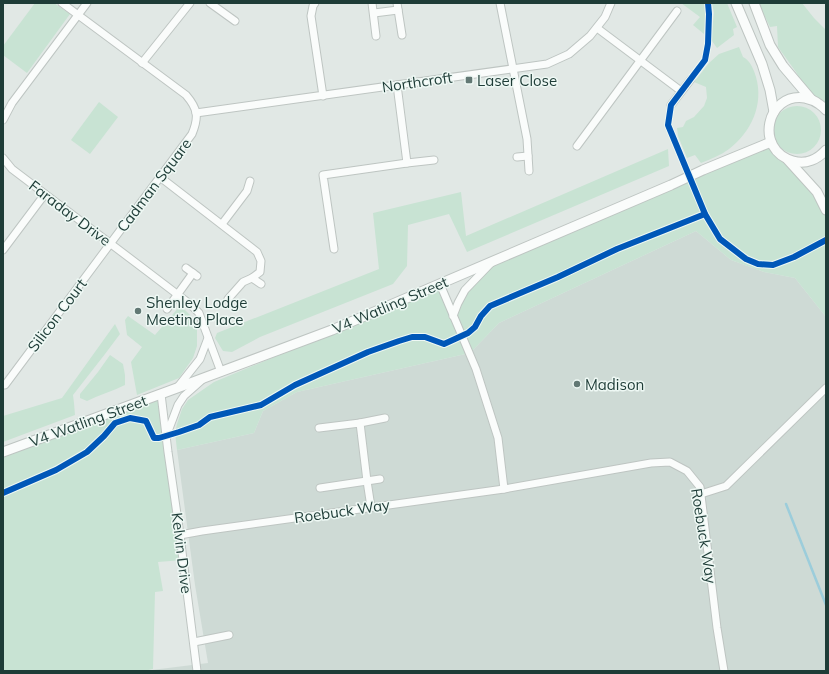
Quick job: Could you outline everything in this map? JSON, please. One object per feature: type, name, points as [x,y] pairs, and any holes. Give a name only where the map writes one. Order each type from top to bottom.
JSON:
[{"type":"street","points":[[62,3],[186,95],[194,104],[196,113]]},
{"type":"street","points":[[3,120],[12,103],[87,3]]},
{"type":"street","points":[[142,63],[190,3]]},
{"type":"street","points":[[210,3],[235,22]]},
{"type":"street","points":[[315,3],[311,16],[323,96]]},
{"type":"street","points":[[372,3],[376,36]]},
{"type":"street","points":[[500,3],[527,139],[529,171]]},
{"type":"street","name":"Northcroft","points":[[196,113],[547,64],[569,54],[590,36],[605,17],[611,3]]},
{"type":"street","points":[[736,3],[762,64],[770,90],[774,112]]},
{"type":"street","points":[[754,3],[770,45],[783,66],[811,99]]},
{"type":"street","points":[[374,13],[398,6],[402,35]]},
{"type":"street","points":[[577,146],[677,11]]},
{"type":"street","points":[[597,28],[681,91]]},
{"type":"street","points":[[671,105],[691,79]]},
{"type":"street","points":[[397,85],[407,163]]},
{"type":"street","points":[[826,110],[819,103],[811,99],[801,98],[790,100],[781,104],[774,112],[769,127],[771,142],[774,149],[788,160],[817,192],[826,210]]},
{"type":"street","name":"Cadman Square","points":[[110,244],[192,134],[196,124],[196,113]]},
{"type":"street","name":"V4 Watling Street","points":[[3,452],[332,330],[671,185],[702,170],[771,142]]},
{"type":"street","points":[[788,160],[796,162],[814,160],[822,155],[826,150]]},
{"type":"street","points":[[517,157],[528,156]]},
{"type":"street","name":"Faraday Drive","points":[[3,158],[12,170],[190,304],[199,313],[221,372]]},
{"type":"street","points":[[322,175],[434,160]]},
{"type":"street","points":[[322,168],[334,249]]},
{"type":"street","points":[[160,177],[258,252],[261,261],[260,272],[243,282],[228,299]]},
{"type":"street","points":[[222,224],[247,191],[250,181]]},
{"type":"street","points":[[3,250],[44,194]]},
{"type":"street","name":"Silicon Court","points":[[3,385],[110,244]]},
{"type":"street","points":[[453,316],[465,290],[492,261]]},
{"type":"street","points":[[167,309],[177,294],[195,275],[186,268]]},
{"type":"street","points":[[252,278],[261,284]]},
{"type":"street","points":[[440,284],[476,369],[498,438],[504,489]]},
{"type":"street","points":[[177,388],[200,359],[208,338]]},
{"type":"street","name":"Kelvin Drive","points":[[166,436],[178,405],[184,396],[205,378]]},
{"type":"street","points":[[701,494],[726,486],[826,388]]},
{"type":"street","name":"Kelvin Drive","points":[[161,394],[197,671]]},
{"type":"street","points":[[319,428],[385,418]]},
{"type":"street","points":[[360,423],[371,507]]},
{"type":"street","name":"Roebuck Way","points":[[180,535],[504,489],[650,463],[670,462],[687,471],[700,487],[717,628],[724,671]]},
{"type":"street","points":[[320,488],[380,478]]},
{"type":"street","points":[[194,642],[229,635]]},
{"type":"shaded area","points":[[696,231],[731,260],[764,272],[795,278],[826,317],[826,671],[144,671],[208,663],[195,585],[177,450],[254,433],[263,411],[297,392],[470,353],[499,323]]},
{"type":"green space","points":[[35,3],[54,3],[70,14],[27,73],[3,55],[3,46]]},
{"type":"green space","points":[[681,3],[705,3],[704,34],[693,25],[700,17]]},
{"type":"green space","points":[[712,3],[727,3],[737,27],[733,29],[734,35],[717,48],[712,41],[714,13]]},
{"type":"green space","points":[[758,3],[802,3],[826,30],[826,110],[811,99],[796,72],[778,47],[777,26],[770,27]]},
{"type":"green space","points":[[739,47],[743,57],[748,60],[756,77],[758,98],[754,117],[744,135],[723,153],[701,163],[695,155],[687,158],[678,136],[677,128],[683,127],[686,121],[694,117],[704,106],[707,98],[706,87],[694,82],[709,63],[719,54]]},
{"type":"green space","points":[[99,102],[118,117],[90,154],[71,140]]},
{"type":"green space","points":[[792,106],[802,106],[814,113],[821,125],[821,135],[814,147],[802,154],[792,154],[784,150],[777,143],[773,135],[773,125],[777,117],[784,110]]},
{"type":"green space","points":[[771,142],[788,160],[826,210],[826,317],[795,278],[764,272],[731,260],[696,231],[499,323],[470,353],[297,392],[263,411],[254,433],[177,450],[175,433],[182,409],[188,400],[214,382],[284,353],[440,284],[453,315],[458,303],[492,261]]},
{"type":"green space","points":[[668,149],[669,166],[467,252],[449,214],[408,225],[407,266],[393,284],[260,337],[232,352],[223,351],[215,338],[217,333],[379,269],[373,213],[461,192],[466,236]]},
{"type":"green space","points":[[179,307],[185,310],[194,319],[197,329],[197,346],[193,358],[179,378],[137,395],[131,362],[142,347],[127,335],[125,320],[128,316],[155,335]]},
{"type":"green space","points":[[115,324],[120,334],[73,395],[75,415],[3,442],[3,416],[62,398]]},
{"type":"green space","points":[[110,355],[123,364],[125,385],[87,401],[80,398],[80,394]]},
{"type":"green space","points":[[161,394],[183,560],[158,562],[163,591],[155,592],[153,669],[144,671],[3,671],[3,456],[82,423]]},
{"type":"waterway","points":[[786,504],[826,605]]},
{"type":"cycle path","points":[[708,3],[708,44],[705,60],[671,105],[668,125],[705,214],[720,239],[746,259],[758,264],[773,265],[794,257],[826,240]]},
{"type":"cycle path","points":[[3,493],[56,470],[87,452],[115,423],[130,418],[146,421],[154,438],[159,438],[199,425],[210,417],[261,405],[295,385],[368,352],[399,341],[412,337],[425,337],[444,344],[468,333],[475,327],[481,316],[490,306],[558,277],[617,249],[705,214]]},
{"type":"place","name":"Laser Close","points":[[469,80]]},
{"type":"place","name":"Shenley Lodge Meeting Place","points":[[138,311]]},
{"type":"place","name":"Madison","points":[[577,384]]}]
